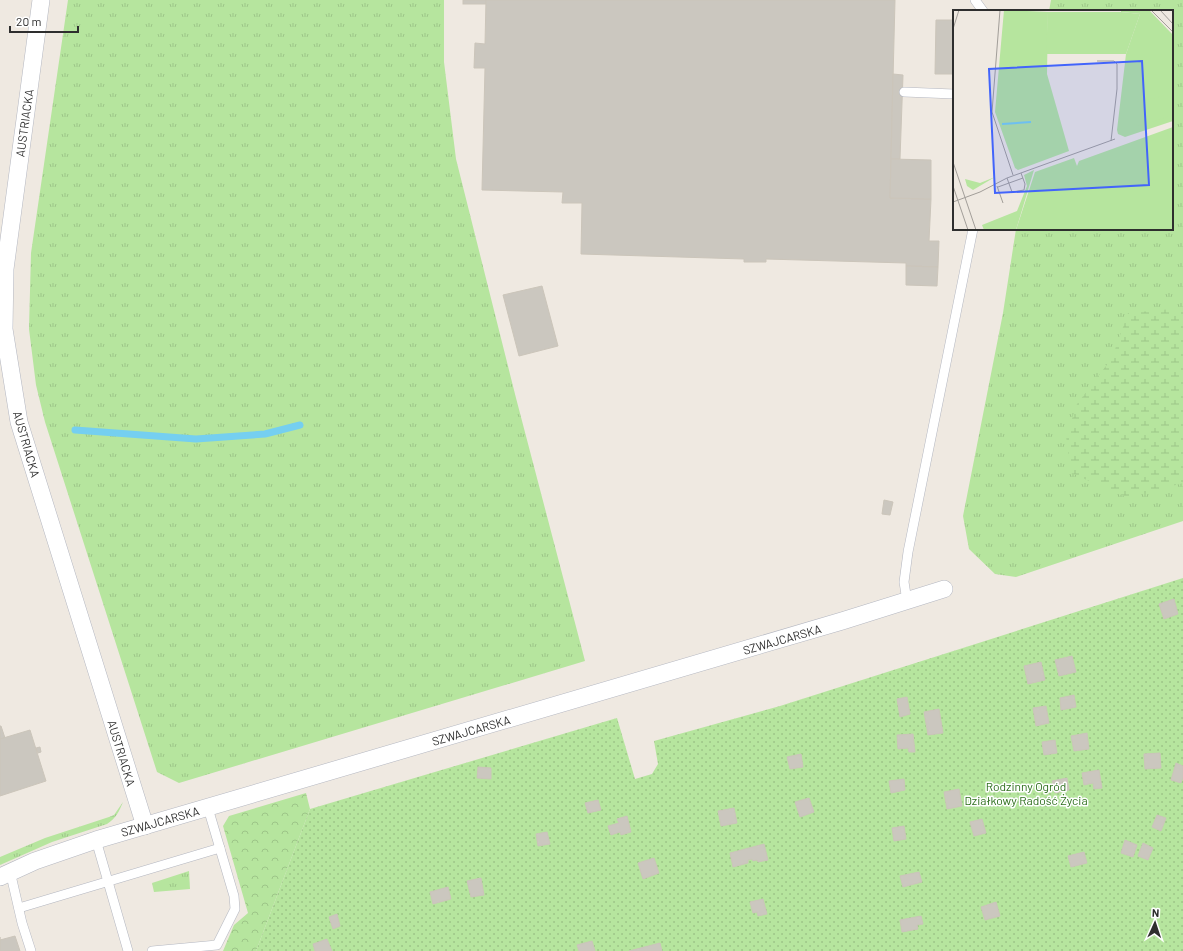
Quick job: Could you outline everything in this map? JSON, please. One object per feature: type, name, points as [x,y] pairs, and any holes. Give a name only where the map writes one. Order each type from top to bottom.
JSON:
[{"type":"street","name":"AUSTRIACKA","points":[[41,0],[6,262],[4,329],[19,422],[145,826]]},
{"type":"street","name":"SZWAJCARSKA","points":[[5,874],[34,861],[96,840],[944,589]]},
{"type":"lane","points":[[975,0],[982,10]]},
{"type":"lane","points":[[904,92],[953,94]]},
{"type":"lane","points":[[906,601],[904,582],[908,552],[973,230]]},
{"type":"lane","points":[[152,951],[217,945],[235,909],[234,896],[208,808]]},
{"type":"lane","points":[[96,840],[128,951]]},
{"type":"lane","points":[[18,908],[220,848]]},
{"type":"lane","points":[[5,874],[18,908],[31,951]]},
{"type":"green space","points":[[68,0],[444,0],[444,62],[456,159],[516,398],[585,661],[179,783],[157,772],[45,422],[36,385],[29,329],[31,253]]},
{"type":"green space","points":[[1051,0],[1183,0],[1183,521],[1016,577],[995,574],[969,549],[963,516],[1003,313],[1016,230],[1173,230],[1173,10],[1049,10]]},
{"type":"green space","points":[[1183,308],[1183,483],[1128,498],[1071,473],[1066,436],[1077,404],[1112,358],[1128,313]]},
{"type":"green space","name":"Rodzinny Ogród Działkowy Radość Życia","points":[[1183,578],[1183,951],[256,951],[310,809],[617,718],[635,779],[652,774],[658,764],[654,741],[780,706]]},
{"type":"green space","points":[[306,793],[310,809],[256,951],[223,951],[234,925],[248,913],[223,826],[229,816]]},
{"type":"green space","points":[[123,802],[117,814],[107,824],[52,842],[0,865],[0,857],[45,838],[114,815]]},
{"type":"green space","points":[[189,871],[190,889],[154,892],[152,883]]},
{"type":"building","points":[[463,0],[486,0],[486,4],[463,4]]},
{"type":"building","points":[[486,0],[895,0],[890,198],[931,199],[929,241],[939,241],[938,267],[906,266],[906,263],[766,259],[766,262],[744,262],[744,259],[581,254],[582,203],[562,203],[563,192],[482,190],[485,68],[474,68],[475,43],[485,44]]},
{"type":"building","points":[[936,20],[953,20],[953,74],[935,74]]},
{"type":"building","points":[[893,74],[903,75],[900,159],[891,159]]},
{"type":"building","points":[[891,159],[931,160],[931,199],[890,198]]},
{"type":"building","points":[[906,266],[938,267],[937,286],[906,285]]},
{"type":"building","points":[[542,286],[558,346],[519,356],[503,295]]},
{"type":"building","points":[[884,500],[893,502],[890,515],[882,514]]},
{"type":"building","points":[[1174,599],[1178,614],[1164,619],[1159,604]]},
{"type":"building","points":[[1072,656],[1076,672],[1059,676],[1055,660]]},
{"type":"building","points":[[1041,662],[1045,680],[1028,684],[1024,666]]},
{"type":"building","points":[[1074,695],[1076,707],[1061,710],[1060,698]]},
{"type":"building","points":[[907,697],[910,714],[900,717],[897,699]]},
{"type":"building","points":[[1046,706],[1049,723],[1036,726],[1033,708]]},
{"type":"building","points":[[939,709],[943,733],[928,735],[924,712]]},
{"type":"building","points":[[0,726],[5,738],[0,739]]},
{"type":"building","points":[[30,730],[46,781],[0,796],[0,739]]},
{"type":"building","points":[[1087,733],[1089,749],[1074,751],[1071,736]]},
{"type":"building","points":[[913,734],[915,752],[909,752],[908,748],[898,749],[897,735]]},
{"type":"building","points":[[1055,740],[1057,753],[1044,755],[1042,742]]},
{"type":"building","points":[[40,747],[41,752],[38,753],[36,748]]},
{"type":"building","points":[[1160,753],[1161,768],[1145,769],[1144,754]]},
{"type":"building","points":[[801,754],[803,767],[790,769],[787,757]]},
{"type":"building","points":[[1176,763],[1183,766],[1183,777],[1181,783],[1171,780]]},
{"type":"building","points":[[478,767],[491,768],[491,779],[477,778]]},
{"type":"building","points":[[1099,770],[1102,788],[1094,789],[1093,783],[1084,785],[1082,773]]},
{"type":"building","points":[[1067,778],[1069,790],[1055,793],[1052,781]]},
{"type":"building","points":[[904,779],[905,790],[891,793],[889,781]]},
{"type":"building","points":[[959,789],[962,806],[947,809],[944,792]]},
{"type":"building","points":[[809,798],[814,812],[800,817],[795,802]]},
{"type":"building","points":[[598,800],[601,810],[588,813],[585,803]]},
{"type":"building","points":[[734,808],[737,823],[721,826],[718,811]]},
{"type":"building","points":[[1157,815],[1166,818],[1161,831],[1152,827]]},
{"type":"building","points":[[627,816],[631,832],[621,835],[620,832],[611,835],[608,826],[619,823],[617,819]]},
{"type":"building","points":[[982,819],[986,833],[974,836],[970,822]]},
{"type":"building","points":[[904,826],[906,839],[894,841],[892,828]]},
{"type":"building","points":[[547,832],[550,844],[538,846],[536,834]]},
{"type":"building","points":[[1125,840],[1137,845],[1133,857],[1121,853]]},
{"type":"building","points":[[1143,843],[1153,848],[1148,860],[1138,856]]},
{"type":"building","points":[[764,844],[768,860],[758,862],[757,860],[753,861],[752,859],[748,860],[748,863],[733,867],[730,853]]},
{"type":"building","points":[[1084,852],[1087,863],[1071,867],[1068,856]]},
{"type":"building","points":[[654,858],[659,873],[643,879],[638,863]]},
{"type":"building","points":[[919,872],[922,882],[903,887],[900,876]]},
{"type":"building","points":[[481,878],[484,895],[471,897],[467,881]]},
{"type":"building","points":[[448,887],[451,899],[433,904],[430,892]]},
{"type":"building","points":[[763,899],[767,914],[758,916],[757,912],[753,913],[750,902]]},
{"type":"building","points":[[996,902],[1000,916],[985,920],[981,907]]},
{"type":"building","points":[[337,914],[340,926],[333,929],[329,917]]},
{"type":"building","points":[[921,916],[923,924],[917,925],[918,929],[902,932],[900,920]]},
{"type":"building","points":[[15,936],[20,951],[0,951],[0,940]]},
{"type":"building","points":[[327,939],[332,951],[315,951],[313,944]]},
{"type":"building","points":[[592,941],[595,951],[579,951],[577,945]]},
{"type":"building","points":[[660,943],[662,951],[629,951]]},
{"type":"waterway","points":[[75,430],[196,439],[265,434],[300,425]]}]
